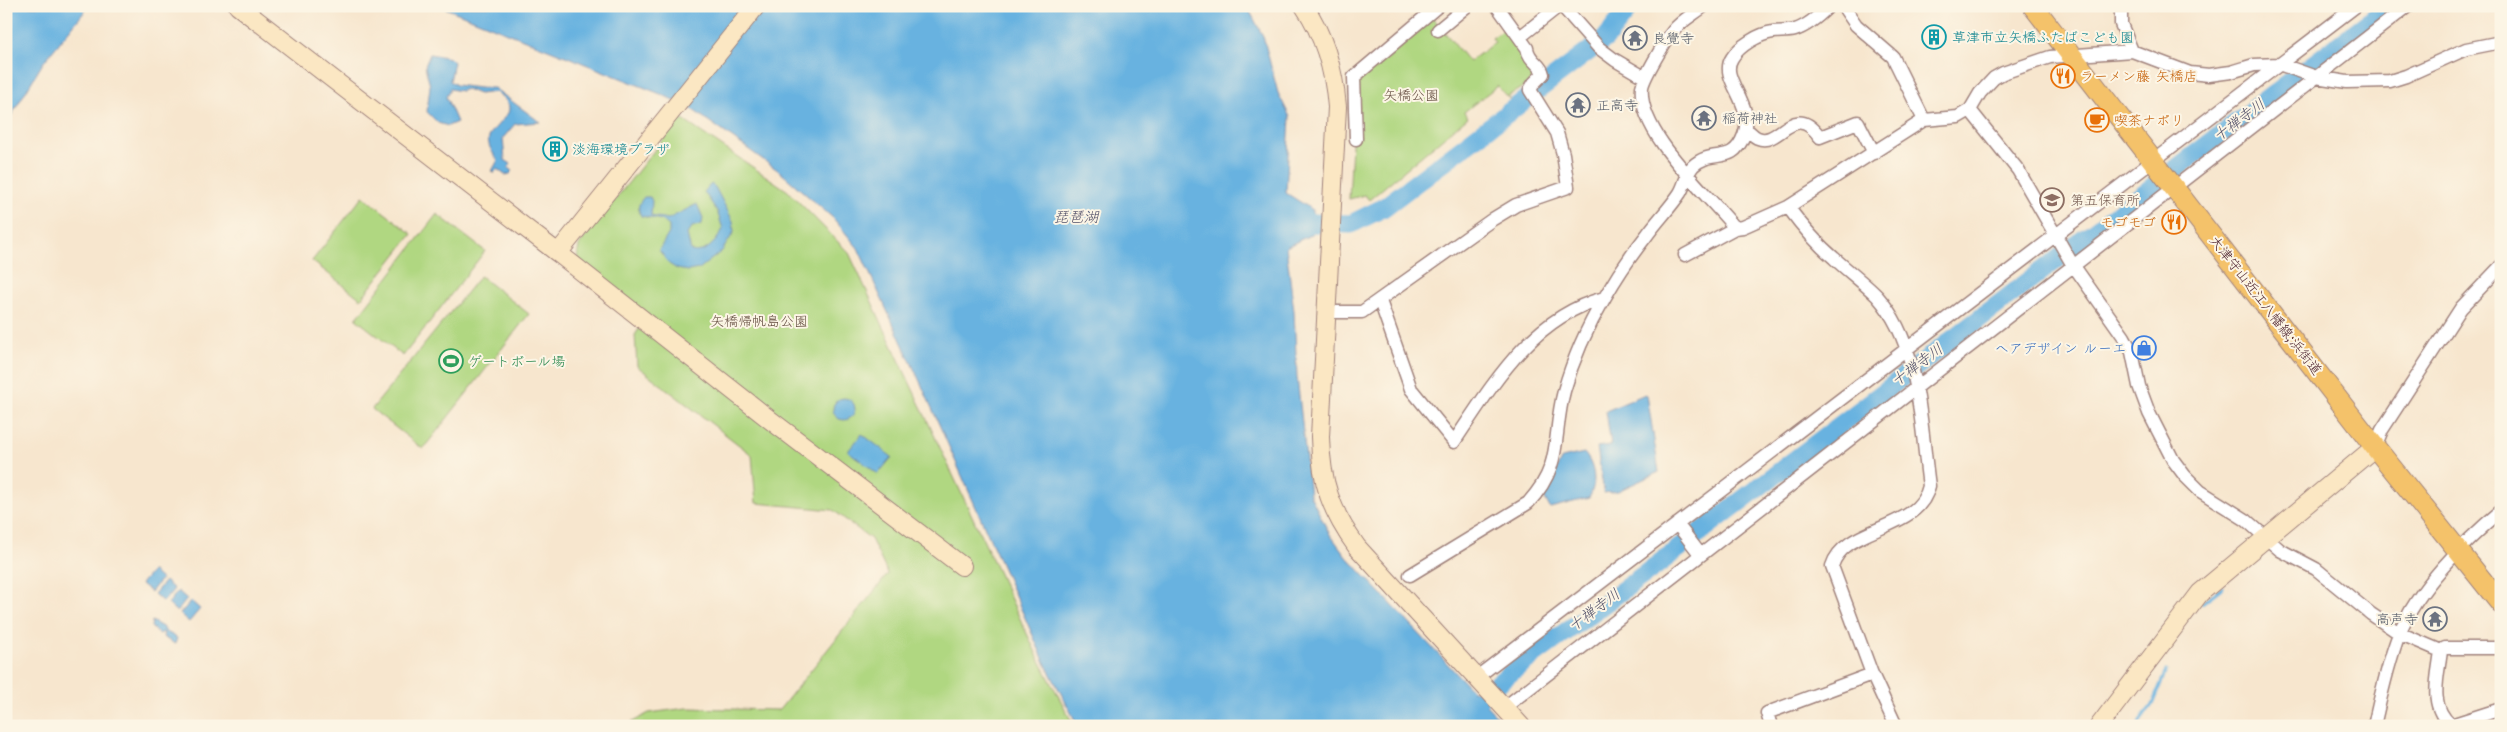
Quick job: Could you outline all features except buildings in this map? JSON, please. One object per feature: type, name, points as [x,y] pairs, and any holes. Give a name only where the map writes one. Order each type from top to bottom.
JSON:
[{"type":"main road","name":"大津守山近江八幡線;浜街道","points":[[2033,6],[2375,447],[2501,604]]},
{"type":"street","points":[[238,6],[769,419],[962,566]]},
{"type":"street","points":[[558,253],[673,112],[756,6]]},
{"type":"street","points":[[1304,6],[1318,30],[1325,47],[1336,89],[1337,108],[1328,312],[1320,438],[1321,466],[1327,494],[1340,524],[1357,547],[1521,726]]},
{"type":"street","points":[[1356,139],[1354,77],[1438,6]]},
{"type":"street","points":[[1438,30],[1467,6]]},
{"type":"street","points":[[1328,312],[1362,312],[1493,219],[1516,206],[1568,187],[1563,154],[1557,133],[1532,94],[1534,83],[1543,74],[1542,70],[1528,56],[1528,48],[1498,6]]},
{"type":"street","points":[[1520,38],[1561,6],[1598,46],[1615,60],[1644,77]]},
{"type":"street","points":[[1704,6],[1674,30],[1644,77],[1643,102],[1650,126],[1664,148],[1735,228]]},
{"type":"street","points":[[1410,575],[1430,561],[1528,503],[1540,490],[1555,458],[1564,393],[1571,366],[1604,298],[1646,236],[1680,192],[1688,174],[1705,158],[1726,156],[1736,151],[1746,128],[1746,111],[1728,75],[1730,60],[1735,53],[1759,37],[1805,26],[1829,6]]},
{"type":"street","points":[[1843,6],[1856,25],[1894,57],[1924,120]]},
{"type":"street","points":[[2121,6],[2121,24],[2132,50]]},
{"type":"street","points":[[1479,678],[2356,6]]},
{"type":"street","points":[[1503,705],[2314,76],[2408,6]]},
{"type":"street","points":[[1685,255],[1735,228],[1743,227],[1788,207],[1924,120],[1958,116],[1970,110],[1980,93],[1994,78],[2050,57],[2132,50],[2190,73],[2209,75],[2231,72],[2254,65],[2281,65],[2314,76],[2347,82],[2390,81],[2406,76],[2466,49],[2501,42]]},
{"type":"street","points":[[1970,110],[2018,170],[2072,263],[2124,337],[2132,352],[2139,386],[2149,413],[2179,468],[2200,491],[2246,520],[2280,550],[2316,568],[2371,614],[2400,633],[2441,651]]},
{"type":"street","points":[[1746,128],[1758,138],[1764,139],[1792,124],[1807,124],[1820,137],[1858,122],[1874,153]]},
{"type":"street","points":[[1788,207],[1811,237],[1877,296],[1889,312],[1907,351],[1915,385],[1929,486],[1926,498],[1915,510],[1840,550],[1832,566],[1872,674],[1895,726]]},
{"type":"street","points":[[2098,726],[2200,593],[2375,447],[2382,430],[2461,308],[2499,274]]},
{"type":"street","points":[[1380,301],[1411,389],[1454,442],[1504,369],[1522,347],[1574,310],[1604,298]]},
{"type":"street","points":[[2374,726],[2400,633],[2431,583],[2458,551],[2501,511]]},
{"type":"street","points":[[1679,526],[1699,552]]},
{"type":"street","points":[[2441,651],[2445,648],[2501,648]]},
{"type":"street","points":[[2441,651],[2435,701],[2445,720],[2451,726],[2501,709]]},
{"type":"street","points":[[1771,726],[1767,712],[1872,674]]},
{"type":"green space","name":"矢橋公園","points":[[1429,13],[1469,62],[1495,42],[1492,38],[1509,26],[1536,70],[1534,75],[1525,85],[1508,96],[1511,101],[1497,86],[1464,112],[1468,117],[1369,200],[1365,195],[1349,199],[1354,109],[1351,76]]},
{"type":"green space","name":"矢橋帰帆島公園","points":[[680,118],[788,191],[849,253],[1037,655],[1074,726],[625,726],[649,713],[687,708],[779,710],[888,574],[871,539],[833,510],[756,503],[752,455],[637,366],[635,335],[648,315],[577,259],[579,245]]},
{"type":"green space","points":[[363,196],[412,234],[361,299],[312,261]]},
{"type":"green space","points":[[437,214],[485,251],[403,356],[356,319]]},
{"type":"green space","name":"ゲートボール場","points":[[480,276],[529,314],[423,449],[372,409]]},
{"type":"water","points":[[6,6],[89,6],[43,63],[6,124]]},
{"type":"water","name":"琵琶湖","points":[[440,6],[1247,6],[1263,36],[1278,93],[1290,117],[1286,193],[1313,210],[1312,234],[1286,247],[1294,311],[1297,377],[1310,495],[1329,533],[1346,556],[1506,726],[1078,726],[1046,665],[922,386],[858,248],[833,218],[779,171],[693,110],[663,95]]},
{"type":"water","points":[[430,54],[450,58],[454,62],[450,81],[456,85],[494,88],[540,122],[515,124],[503,138],[505,160],[511,164],[508,168],[513,171],[510,174],[505,175],[497,169],[494,173],[492,171],[498,160],[489,145],[490,135],[508,113],[509,106],[506,101],[496,92],[479,94],[466,89],[461,91],[450,89],[446,97],[457,122],[448,126],[438,123],[427,112],[430,86],[425,66]]},
{"type":"water","points":[[711,184],[715,187],[733,221],[734,232],[722,251],[699,269],[688,271],[677,269],[669,264],[659,250],[669,233],[669,226],[662,220],[641,216],[639,204],[644,197],[650,197],[652,201],[651,216],[668,219],[697,204],[703,218],[702,224],[692,227],[687,234],[691,251],[701,251],[718,238],[723,229],[717,211],[704,192]]},
{"type":"water","points":[[1645,394],[1647,395],[1659,472],[1618,491],[1604,493],[1597,447],[1611,445],[1606,411]]},
{"type":"water","points":[[840,398],[848,398],[855,405],[855,413],[848,420],[840,420],[833,413],[833,405]]},
{"type":"water","points":[[862,434],[892,457],[878,474],[848,451]]},
{"type":"water","points":[[1584,453],[1591,463],[1594,475],[1592,493],[1589,498],[1550,508],[1543,495],[1562,458]]},
{"type":"water","points":[[152,571],[161,579],[151,592],[141,584]]},
{"type":"water","points":[[165,581],[174,589],[163,602],[154,594]]},
{"type":"water","points":[[178,591],[187,599],[177,612],[168,604]]},
{"type":"water","points":[[191,601],[200,609],[189,622],[180,614]]},
{"type":"water","points":[[152,621],[177,638],[175,644],[163,637],[164,632],[159,634],[151,627]]},
{"type":"waterway","points":[[1313,223],[1351,224],[1383,208],[1605,39],[1625,14],[1619,6]]},
{"type":"waterway","name":"十禅寺川","points":[[1446,726],[1519,666],[1653,568],[2389,6]]},
{"type":"waterway","points":[[2202,603],[2223,587]]},
{"type":"waterway","points":[[2137,726],[2152,705],[2166,671]]},
{"type":"place","name":"草津市立矢橋ふたばこども園","points":[[1934,37]]},
{"type":"place","name":"良覺寺","points":[[1635,38]]},
{"type":"place","name":"ラーメン藤 矢橋店","points":[[2063,76]]},
{"type":"place","name":"正高寺","points":[[1578,105]]},
{"type":"place","name":"稲荷神社","points":[[1704,118]]},
{"type":"place","name":"喫茶ナポリ","points":[[2097,120]]},
{"type":"place","name":"淡海環境プラザ","points":[[555,149]]},
{"type":"place","name":"第五保育所","points":[[2052,200]]},
{"type":"place","name":"モゴモゴ","points":[[2174,222]]},
{"type":"place","name":"ヘアデザイン ルーエ","points":[[2144,348]]},
{"type":"place","name":"ゲートボール場","points":[[451,361]]},
{"type":"place","name":"高声寺","points":[[2435,619]]}]
